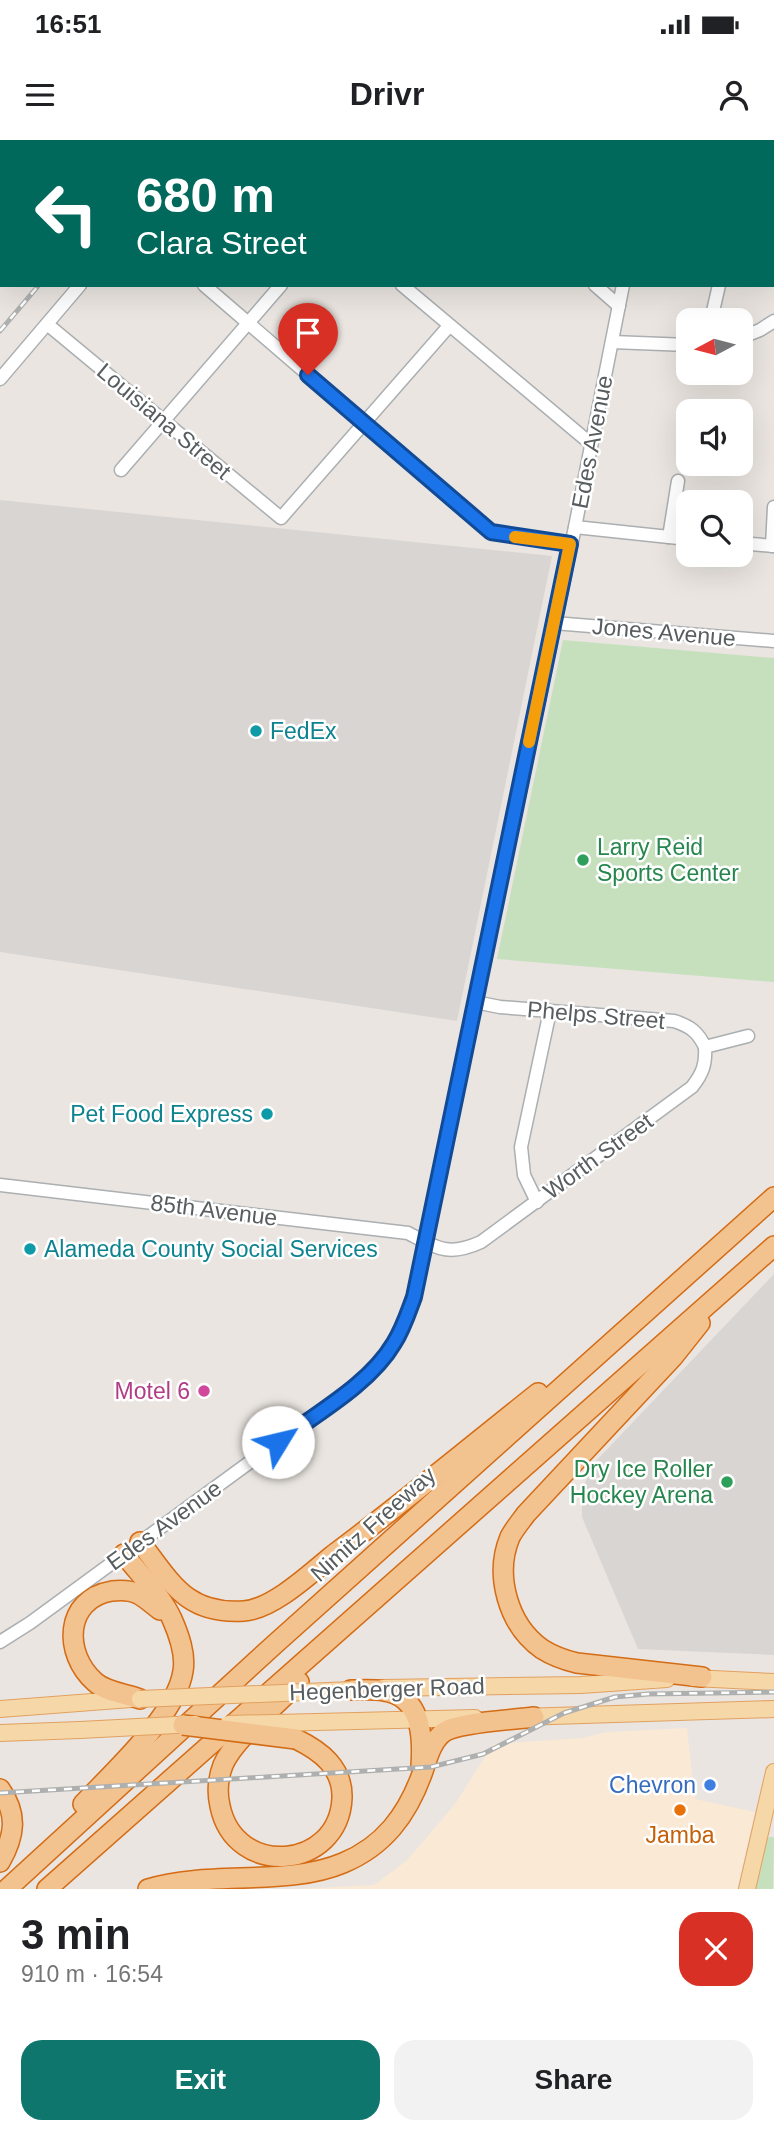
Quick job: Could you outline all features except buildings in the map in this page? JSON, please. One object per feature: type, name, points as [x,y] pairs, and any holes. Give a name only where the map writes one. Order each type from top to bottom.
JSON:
[{"type":"highway","name":"Nimitz Freeway","points":[[6,1889],[774,1197]]},
{"type":"highway","points":[[140,1542],[178,1591],[191,1602],[206,1607],[244,1611],[273,1601],[371,1527],[724,1243]]},
{"type":"highway","points":[[47,1889],[774,1246]]},
{"type":"highway","points":[[702,1677],[577,1663],[557,1658],[525,1634],[511,1609],[504,1582],[503,1561],[511,1535],[526,1514],[689,1339],[710,1304]]},
{"type":"highway","points":[[57,1844],[75,1812],[141,1742],[167,1709],[184,1671],[179,1636],[161,1601],[124,1554]]},
{"type":"highway","points":[[140,1699],[101,1686],[81,1667],[74,1654],[72,1639],[74,1623],[80,1610],[105,1592],[122,1590],[137,1593],[161,1611],[179,1636]]},
{"type":"highway","points":[[183,1725],[296,1739],[313,1748],[332,1764],[340,1778],[341,1811],[334,1827],[311,1849],[284,1857],[270,1857],[243,1846],[230,1833],[222,1818],[219,1781],[224,1763],[246,1735],[310,1672],[344,1627]]},
{"type":"highway","points":[[351,1690],[387,1691],[401,1696],[410,1704],[418,1718],[422,1750],[417,1788]]},
{"type":"highway","points":[[148,1889],[209,1878],[303,1873],[343,1863],[363,1853],[386,1836],[400,1819],[417,1788],[430,1751],[444,1732],[459,1727],[534,1717]]},
{"type":"highway","points":[[0,1789],[8,1799],[13,1818],[13,1834],[0,1862]]},
{"type":"main road","name":"Hegenberger Road","points":[[0,1709],[140,1699],[351,1690],[581,1685],[702,1677],[774,1682]]},
{"type":"main road","name":"Hegenberger Road","points":[[0,1733],[183,1725],[774,1709]]},
{"type":"main road","points":[[747,1889],[768,1827],[774,1772]]},
{"type":"street","points":[[0,379],[78,287]]},
{"type":"street","points":[[206,287],[491,532],[570,544]]},
{"type":"street","points":[[121,470],[279,287]]},
{"type":"street","points":[[404,287],[591,444]]},
{"type":"street","points":[[597,287],[619,306]]},
{"type":"street","name":"Edes Avenue","points":[[0,1642],[30,1623],[358,1384],[393,1345],[405,1322],[414,1297],[623,287]]},
{"type":"street","points":[[714,308],[719,287]]},
{"type":"street","points":[[753,333],[774,321]]},
{"type":"street","name":"Louisiana Street","points":[[47,324],[281,518],[364,425]]},
{"type":"street","points":[[364,425],[449,326]]},
{"type":"street","points":[[611,342],[676,345]]},
{"type":"street","points":[[669,537],[678,481]]},
{"type":"street","points":[[753,544],[773,546],[774,507]]},
{"type":"street","points":[[575,527],[676,538]]},
{"type":"street","name":"Jones Avenue","points":[[554,623],[774,641]]},
{"type":"street","name":"Phelps Street","points":[[475,1002],[550,1012],[674,1021],[688,1025],[699,1035],[705,1047]]},
{"type":"street","points":[[537,1202],[524,1175],[521,1147],[550,1012]]},
{"type":"street","points":[[705,1047],[748,1036]]},
{"type":"street","name":"Worth Street","points":[[425,1242],[439,1250],[470,1247],[481,1242],[692,1087],[706,1062],[705,1047]]},
{"type":"street","name":"85th Avenue","points":[[0,1185],[408,1233],[425,1242]]},
{"type":"shaded area","points":[[0,500],[552,556],[457,1021],[0,952]]},
{"type":"shaded area","points":[[774,1274],[774,1655],[638,1649],[582,1517],[582,1489],[595,1462]]},
{"type":"shaded area","points":[[687,1728],[695,1799],[755,1812],[737,1889],[297,1889],[374,1885],[406,1861],[455,1804],[493,1744],[581,1738],[607,1732]]},
{"type":"green space","points":[[563,640],[774,658],[774,982],[497,959]]},
{"type":"green space","points":[[774,1837],[773,1889],[751,1889],[766,1839]]},
{"type":"railway","points":[[0,331],[37,287]]},
{"type":"railway","points":[[0,1793],[431,1767],[483,1754],[564,1713],[615,1697],[774,1692]]},
{"type":"slow traffic","points":[[515,537],[570,544],[529,742]]},
{"type":"place","name":"FedEx","points":[[256,731]]},
{"type":"place","name":"Larry Reid Sports Center","points":[[583,860]]},
{"type":"place","name":"Pet Food Express","points":[[267,1114]]},
{"type":"place","name":"Alameda County Social Services","points":[[30,1249]]},
{"type":"place","name":"Motel 6","points":[[204,1391]]},
{"type":"place","name":"Dry Ice Roller Hockey Arena","points":[[727,1482]]},
{"type":"place","name":"Chevron","points":[[710,1785]]},
{"type":"place","name":"Jamba","points":[[680,1810]]},
{"type":"route","points":[[278,1442],[358,1384],[377,1365],[393,1345],[414,1297],[570,544],[491,532],[308,375]]}]
